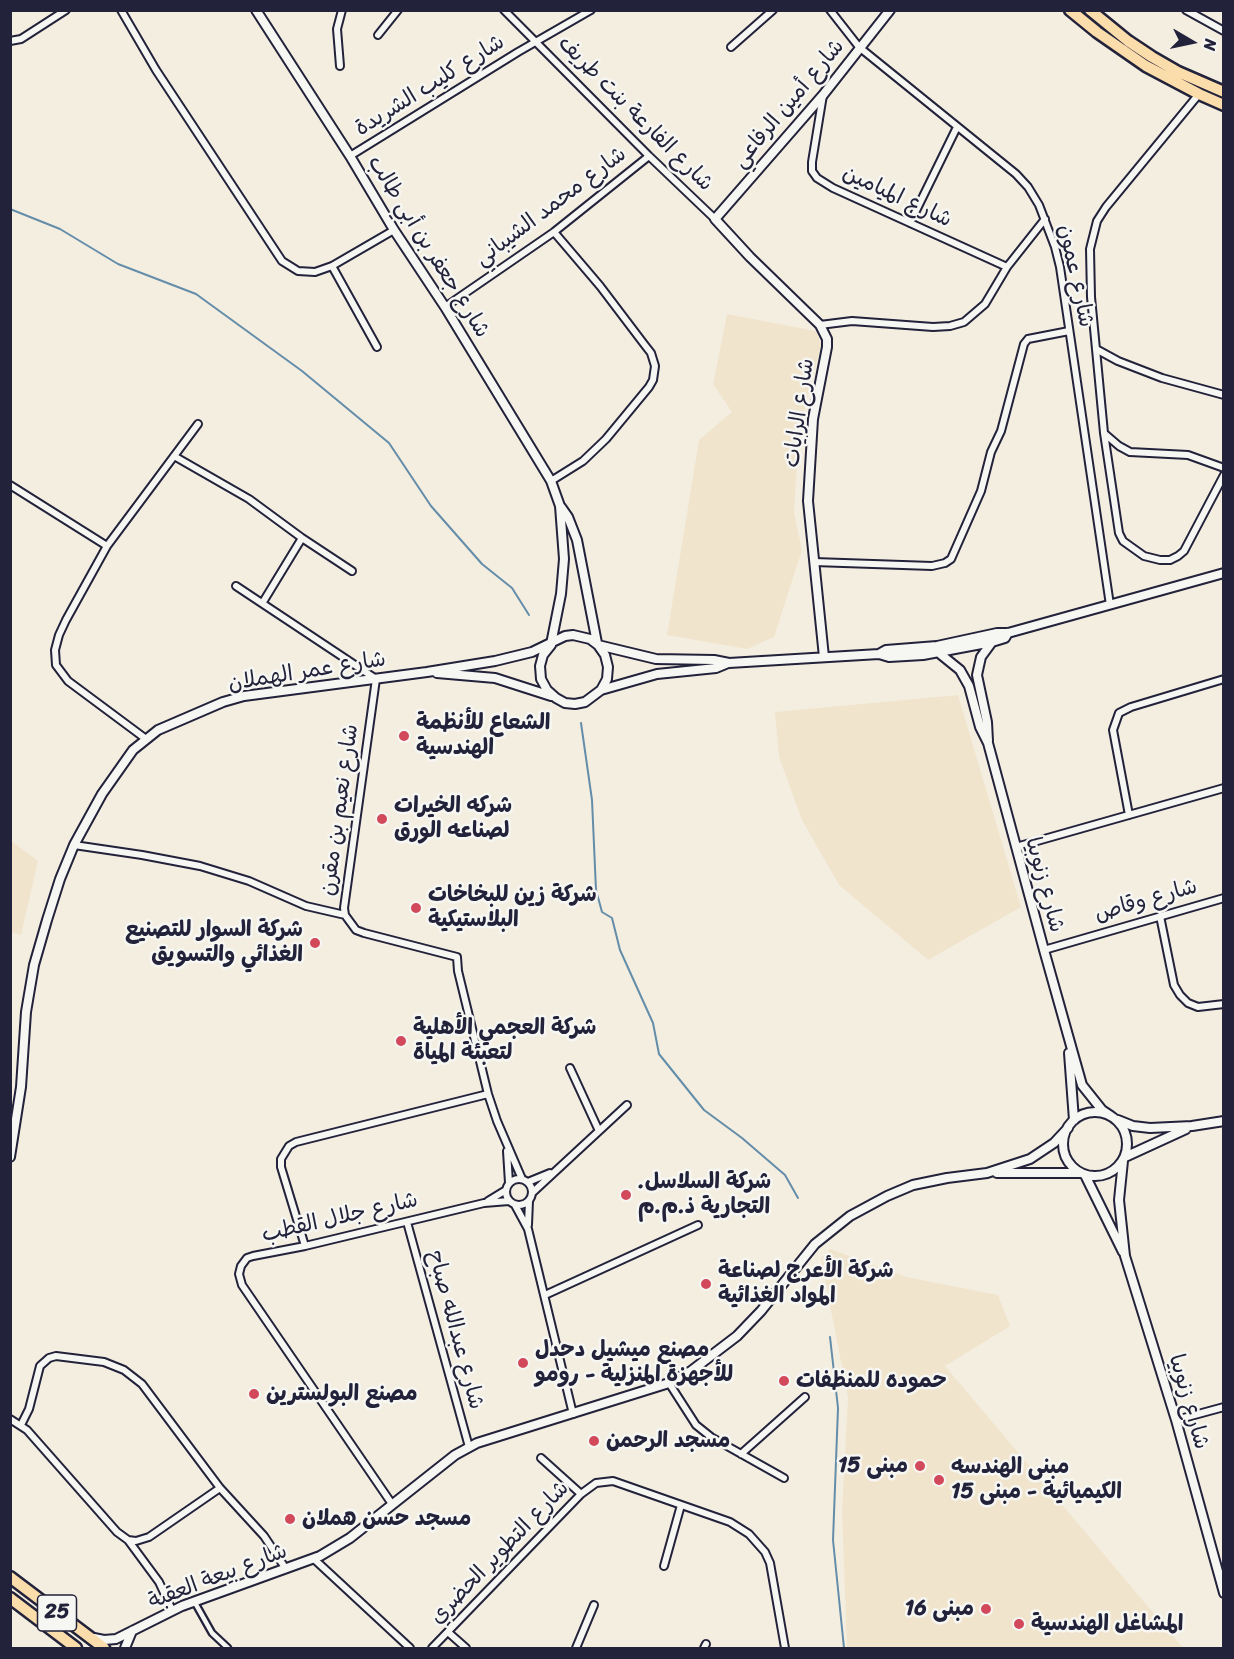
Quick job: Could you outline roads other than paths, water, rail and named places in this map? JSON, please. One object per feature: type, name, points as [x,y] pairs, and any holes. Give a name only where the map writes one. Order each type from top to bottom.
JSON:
[{"type":"main road","points":[[1070,10],[1121,50],[1172,81],[1224,92]]},
{"type":"main road","points":[[1090,10],[1128,41],[1224,105]]},
{"type":"main road","name":"25","points":[[10,1576],[104,1648]]},
{"type":"main road","name":"25","points":[[10,1598],[76,1648]]},
{"type":"street","points":[[10,41],[21,39],[66,10]]},
{"type":"street","points":[[121,10],[156,70],[282,261],[291,268],[315,272],[332,266],[394,230]]},
{"type":"street","name":"شارع جعفر بن أبي طالب","points":[[256,10],[533,447],[551,481],[560,506],[563,541],[563,576],[551,644]]},
{"type":"street","points":[[340,66],[337,29],[342,10]]},
{"type":"street","points":[[378,35],[398,10]]},
{"type":"street","name":"شارع الفارعة بنت طريف","points":[[504,10],[715,219]]},
{"type":"street","name":"شارع كليب الشريدة","points":[[350,156],[591,10]]},
{"type":"street","points":[[731,47],[773,10]]},
{"type":"street","name":"شارع عمون","points":[[830,10],[859,47],[1024,182],[1033,194],[1045,219],[1060,267],[1110,605]]},
{"type":"street","name":"شارع أمين الرفاعي","points":[[715,219],[823,95],[890,10]]},
{"type":"street","points":[[1186,10],[1224,31]]},
{"type":"street","points":[[1202,89],[1097,221],[1090,249],[1091,297],[1104,433],[1119,532],[1123,541],[1144,556],[1160,560],[1170,560],[1184,551],[1224,475]]},
{"type":"street","name":"شارع الميامين","points":[[823,95],[813,151],[812,171],[818,178],[833,188],[1007,267]]},
{"type":"street","points":[[910,223],[957,127]]},
{"type":"street","name":"شارع محمد الشيباني","points":[[445,307],[554,232],[649,156]]},
{"type":"street","points":[[715,219],[750,257],[820,325],[852,321],[933,327],[964,322],[985,304],[1007,267],[1045,219]]},
{"type":"street","points":[[551,481],[583,461],[606,439],[649,387],[653,380],[655,366],[651,353],[600,286],[554,232]]},
{"type":"street","points":[[332,266],[377,347]]},
{"type":"street","name":"شارع الرايات","points":[[820,325],[825,332],[827,347],[813,419],[808,501],[824,657]]},
{"type":"street","points":[[814,562],[932,566],[945,563],[954,553],[981,491],[991,452],[1001,431],[1024,344],[1028,339],[1069,331]]},
{"type":"street","points":[[1096,349],[1118,361],[1162,378],[1224,395]]},
{"type":"street","points":[[146,739],[68,681],[56,665],[55,650],[59,635],[107,546],[198,424]]},
{"type":"street","points":[[1104,433],[1130,452],[1188,455],[1224,468]]},
{"type":"street","points":[[174,456],[249,499],[352,571]]},
{"type":"street","points":[[10,485],[107,546]]},
{"type":"street","name":"شارع جعفر بن أبي طالب","points":[[560,506],[568,517],[576,540],[597,644]]},
{"type":"street","points":[[263,602],[302,538]]},
{"type":"street","points":[[879,654],[886,650],[937,646],[998,633],[1008,633],[1224,573]]},
{"type":"street","points":[[236,586],[376,679]]},
{"type":"street","points":[[729,663],[716,668],[657,675],[601,690],[585,702],[575,704],[556,698],[547,690],[541,679],[540,666],[543,655],[551,644],[565,636],[573,635],[582,636],[597,644],[656,659],[714,660],[729,663],[879,654],[890,657],[939,653],[992,642],[1005,638],[1008,633]]},
{"type":"street","name":"شارع زنوبيا","points":[[992,642],[981,657],[977,675],[987,722],[988,742],[1083,1085],[1102,1110],[1113,1117]]},
{"type":"street","name":"شارع عمر الهملان","points":[[10,1158],[20,1095],[26,1012],[34,965],[60,879],[74,845],[102,794],[133,750],[168,725],[223,702],[244,696],[427,672],[513,657],[551,644]]},
{"type":"street","points":[[597,644],[605,655],[608,667],[607,679],[601,690]]},
{"type":"street","name":"شارع زنوبيا","points":[[939,653],[954,664],[966,678],[980,727],[988,742]]},
{"type":"street","name":"شارع عمر الهملان","points":[[427,672],[495,678],[556,698]]},
{"type":"street","name":"شارع نعيم بن مقرن","points":[[376,679],[344,908],[345,915],[356,930],[457,957],[458,971],[488,1094],[507,1147],[525,1181]]},
{"type":"street","points":[[1129,815],[1113,730],[1119,713],[1131,707],[1224,679]]},
{"type":"street","points":[[1016,848],[1224,788]]},
{"type":"street","points":[[74,845],[200,866],[249,881],[306,906],[345,915]]},
{"type":"street","name":"شارع وقاص","points":[[1044,950],[1224,898]]},
{"type":"street","points":[[1160,916],[1174,985],[1180,995],[1188,1003],[1198,1007],[1224,1004]]},
{"type":"street","name":"شارع زنوبيا","points":[[1068,1036],[1074,1120]]},
{"type":"street","points":[[570,1068],[599,1131]]},
{"type":"street","points":[[305,1246],[281,1167],[281,1159],[289,1146],[296,1142],[488,1094]]},
{"type":"street","points":[[573,1414],[528,1229],[529,1201],[532,1193],[554,1171],[627,1105]]},
{"type":"street","points":[[1192,1126],[1148,1145],[1124,1159],[1117,1168],[1102,1176],[1082,1174],[1072,1167],[1063,1148],[1064,1138],[1074,1120],[1092,1112],[1113,1117],[1133,1126],[1150,1128],[1192,1126],[1224,1121]]},
{"type":"street","points":[[1113,1117],[1125,1132],[1127,1148],[1124,1159]]},
{"type":"street","name":"شارع بيعة العقبة","points":[[987,1173],[1030,1159],[1054,1143],[1068,1128]]},
{"type":"street","points":[[1148,1145],[1150,1128]]},
{"type":"street","name":"شارع نعيم بن مقرن","points":[[507,1147],[509,1183]]},
{"type":"street","name":"شارع زنوبيا","points":[[1124,1159],[1119,1200],[1125,1256]]},
{"type":"street","points":[[528,1229],[506,1190],[509,1183],[516,1179],[525,1181],[554,1171]]},
{"type":"street","name":"شارع بيعة العقبة","points":[[88,1637],[110,1640],[194,1601],[314,1559],[350,1538],[469,1447],[669,1383],[691,1371],[737,1336],[761,1311],[815,1244],[849,1216],[887,1196],[913,1185],[987,1173],[1082,1174]]},
{"type":"street","name":"شارع زنوبيا","points":[[1082,1174],[1125,1256],[1176,1420],[1224,1593]]},
{"type":"street","points":[[525,1181],[532,1193]]},
{"type":"street","name":"شارع جلال القطب","points":[[484,1203],[506,1190]]},
{"type":"street","points":[[512,1203],[522,1205],[529,1201]]},
{"type":"street","name":"شارع جلال القطب","points":[[392,1504],[239,1280],[239,1270],[247,1258],[484,1203],[512,1203]]},
{"type":"street","name":"شارع عبدالله صباح","points":[[407,1222],[469,1447]]},
{"type":"street","points":[[545,1295],[698,1225]]},
{"type":"street","points":[[21,1425],[29,1409],[40,1366],[44,1361],[56,1356],[115,1365],[142,1384],[220,1488],[264,1536],[286,1569]]},
{"type":"street","points":[[669,1383],[696,1425],[711,1437],[784,1478]]},
{"type":"street","points":[[741,1454],[805,1396]]},
{"type":"street","points":[[1176,1420],[1224,1407]]},
{"type":"street","points":[[10,1419],[21,1425],[117,1532],[128,1540],[159,1582],[172,1610]]},
{"type":"street","points":[[541,1458],[581,1494]]},
{"type":"street","name":"شارع التطوير الحضري","points":[[432,1648],[581,1494],[596,1483],[613,1481],[740,1527],[749,1534],[765,1552],[773,1575],[784,1648]]},
{"type":"street","points":[[128,1540],[136,1541],[149,1537],[220,1488]]},
{"type":"street","points":[[664,1566],[681,1505]]},
{"type":"street","points":[[314,1559],[411,1648]]},
{"type":"street","points":[[194,1601],[212,1634],[228,1648]]},
{"type":"street","points":[[576,1648],[594,1605]]},
{"type":"street","name":"شارع بيعة العقبة","points":[[124,1648],[132,1631]]},
{"type":"street","points":[[449,1633],[465,1648]]},
{"type":"waterway","points":[[10,209],[60,229],[118,264],[196,294],[302,371],[389,443],[431,506],[482,564],[512,588],[529,615]]},
{"type":"waterway","points":[[581,723],[592,800],[596,890],[602,912],[612,918],[620,950],[653,1023],[659,1054],[704,1110],[742,1138],[785,1175],[798,1198]]},
{"type":"waterway","points":[[830,1337],[838,1408],[833,1540],[844,1648]]},
{"type":"place","name":"الشعاع للأنظمة الهندسية","points":[[404,736]]},
{"type":"place","name":"شركه الخيرات لصناعه الورق","points":[[382,819]]},
{"type":"place","name":"شركة زين للبخاخات البلاستيكية","points":[[416,908]]},
{"type":"place","name":"شركة السوار للتصنيع الغذائي والتسويق","points":[[315,943]]},
{"type":"place","name":"شركة العجمي الأهلية لتعبئة المياة","points":[[401,1041]]},
{"type":"place","name":".شركة السلاسل التجارية ذ.م.م","points":[[626,1195]]},
{"type":"place","name":"شركة الأعرج لصناعة المواد الغذائية","points":[[706,1284]]},
{"type":"place","name":"مصنع ميشيل دحدل للأجهزة المنزلية - رومو","points":[[523,1363]]},
{"type":"place","name":"حموده للمنظفات","points":[[784,1381]]},
{"type":"place","name":"مصنع البولسترين","points":[[254,1394]]},
{"type":"place","name":"مسجد الرحمن","points":[[594,1441]]},
{"type":"place","name":"مبنى 15","points":[[920,1466]]},
{"type":"place","name":"مبنى الهندسه الكيميائية - مبنى 15","points":[[939,1480]]},
{"type":"place","name":"مسجد حسن هملان","points":[[290,1519]]},
{"type":"place","name":"مبنى 16","points":[[986,1609]]},
{"type":"place","name":"المشاغل الهندسية","points":[[1019,1624]]}]
